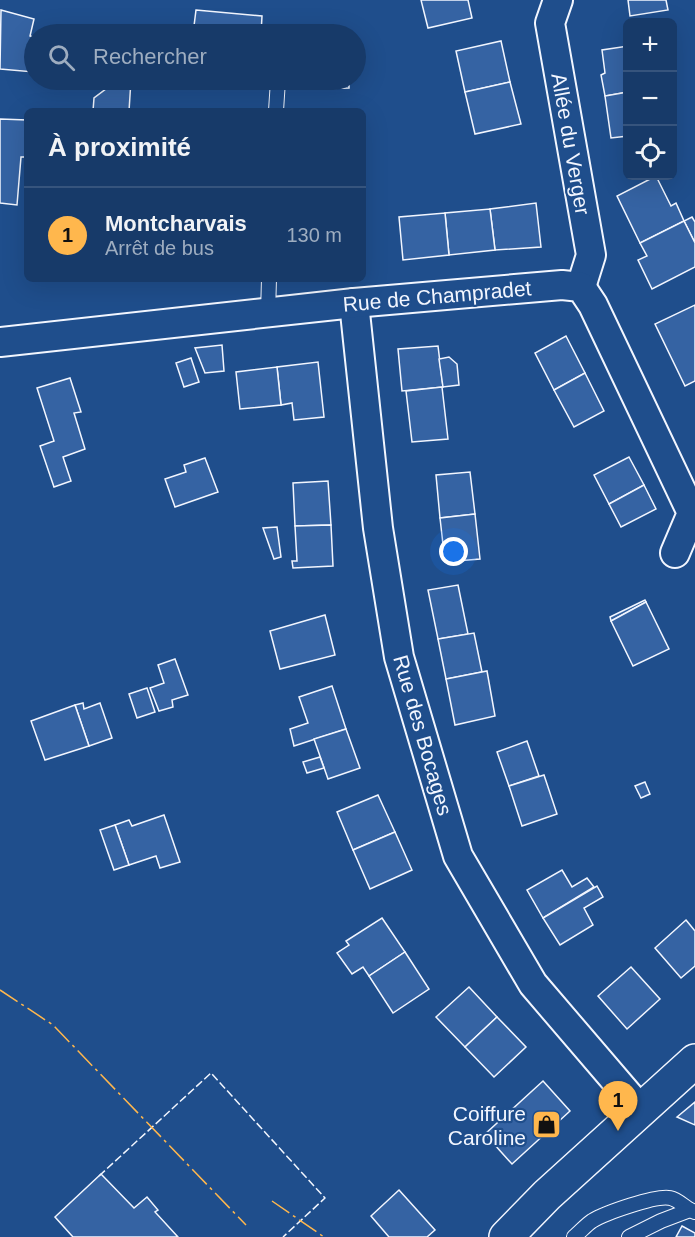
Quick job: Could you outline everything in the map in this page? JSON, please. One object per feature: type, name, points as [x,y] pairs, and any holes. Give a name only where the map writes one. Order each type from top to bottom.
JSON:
[{"type":"main road","points":[[506,1237],[547,1195],[695,1061]]},
{"type":"street","name":"Allée du Verger","points":[[558,0],[550,23],[591,255],[581,287]]},
{"type":"street","name":"Rue de Champradet","points":[[0,342],[354,303],[562,285],[581,287]]},
{"type":"street","points":[[581,287],[593,305],[692,513],[675,553]]},
{"type":"street","name":"Rue des Bocages","points":[[354,303],[378,528],[399,657],[458,856],[533,984],[640,1109]]},
{"type":"lane","points":[[276,108],[277,90]]},
{"type":"lane","points":[[268,313],[269,282]]},
{"type":"lane","points":[[574,1237],[593,1221],[640,1202],[668,1197],[680,1201],[692,1211]]},
{"type":"lane","points":[[629,1237],[661,1221],[692,1211]]},
{"type":"building","points":[[421,0],[468,0],[472,18],[428,28]]},
{"type":"building","points":[[628,0],[666,0],[668,10],[630,16]]},
{"type":"building","points":[[1,10],[34,19],[33,24],[24,24],[24,71],[0,69]]},
{"type":"building","points":[[196,10],[262,16],[262,24],[194,24]]},
{"type":"building","points":[[501,41],[510,82],[465,92],[456,51]]},
{"type":"building","points":[[623,47],[623,93],[605,96],[601,75],[605,73],[602,50]]},
{"type":"building","points":[[510,82],[521,124],[475,134],[465,92]]},
{"type":"building","points":[[105,90],[130,90],[129,108],[93,108],[94,98]]},
{"type":"building","points":[[623,93],[623,137],[611,138],[605,96]]},
{"type":"building","points":[[0,119],[24,120],[24,157],[21,157],[17,205],[0,203]]},
{"type":"building","points":[[648,180],[658,180],[671,206],[676,203],[684,221],[640,243],[617,196]]},
{"type":"building","points":[[536,203],[541,247],[495,250],[490,209]]},
{"type":"building","points":[[490,209],[495,250],[449,255],[445,213]]},
{"type":"building","points":[[445,213],[449,255],[403,260],[399,217]]},
{"type":"building","points":[[692,217],[695,222],[695,243],[684,221]]},
{"type":"building","points":[[684,221],[695,243],[695,267],[652,289],[638,260],[647,256],[640,243]]},
{"type":"building","points":[[695,305],[695,381],[685,386],[655,324]]},
{"type":"building","points":[[566,336],[585,373],[554,390],[535,353]]},
{"type":"building","points":[[222,345],[224,371],[205,373],[195,348]]},
{"type":"building","points":[[438,346],[443,387],[402,391],[398,349]]},
{"type":"building","points":[[449,357],[457,364],[459,385],[443,387],[439,359]]},
{"type":"building","points":[[191,358],[199,382],[184,387],[176,363]]},
{"type":"building","points":[[318,362],[324,417],[294,420],[292,403],[281,405],[277,367]]},
{"type":"building","points":[[277,367],[281,405],[240,409],[236,372]]},
{"type":"building","points":[[585,373],[604,411],[574,427],[554,390]]},
{"type":"building","points":[[70,378],[81,412],[74,413],[85,449],[63,457],[71,481],[54,487],[40,446],[54,441],[37,388]]},
{"type":"building","points":[[442,387],[448,439],[412,442],[406,391]]},
{"type":"building","points":[[629,457],[644,485],[609,504],[594,475]]},
{"type":"building","points":[[205,458],[218,492],[175,507],[165,479],[186,472],[184,465]]},
{"type":"building","points":[[470,472],[475,514],[440,518],[436,475]]},
{"type":"building","points":[[328,481],[331,525],[295,526],[293,483]]},
{"type":"building","points":[[644,485],[656,509],[621,527],[609,504]]},
{"type":"building","points":[[475,514],[480,559],[445,562],[440,518]]},
{"type":"building","points":[[331,525],[333,566],[293,568],[292,561],[297,561],[295,526]]},
{"type":"building","points":[[277,527],[281,557],[274,559],[263,528]]},
{"type":"building","points":[[458,585],[468,634],[438,639],[428,590]]},
{"type":"building","points":[[645,600],[646,602],[611,621],[610,617]]},
{"type":"building","points":[[646,602],[669,649],[633,666],[611,621]]},
{"type":"building","points":[[325,615],[335,655],[280,669],[270,631]]},
{"type":"building","points":[[474,633],[482,672],[446,679],[438,639]]},
{"type":"building","points":[[175,659],[188,695],[172,700],[173,707],[159,711],[150,688],[164,683],[158,665]]},
{"type":"building","points":[[487,671],[495,716],[455,725],[446,679]]},
{"type":"building","points":[[332,686],[346,729],[294,746],[290,729],[308,723],[299,697]]},
{"type":"building","points":[[147,688],[155,712],[137,718],[129,694]]},
{"type":"building","points":[[83,703],[84,709],[100,703],[112,738],[89,746],[75,705]]},
{"type":"building","points":[[75,705],[89,746],[45,760],[31,721]]},
{"type":"building","points":[[346,729],[360,768],[328,779],[314,739]]},
{"type":"building","points":[[527,741],[539,776],[509,786],[497,752]]},
{"type":"building","points":[[320,757],[324,768],[307,773],[303,762]]},
{"type":"building","points":[[544,775],[557,814],[522,826],[509,786]]},
{"type":"building","points":[[645,782],[650,794],[641,798],[635,786]]},
{"type":"building","points":[[378,795],[395,832],[353,850],[337,812]]},
{"type":"building","points":[[164,815],[180,862],[160,868],[156,856],[129,865],[115,825],[129,820],[132,826]]},
{"type":"building","points":[[115,825],[129,865],[114,870],[100,830]]},
{"type":"building","points":[[395,832],[412,870],[370,889],[353,850]]},
{"type":"building","points":[[562,870],[572,887],[587,878],[594,887],[543,918],[527,890]]},
{"type":"building","points":[[597,886],[603,897],[584,908],[593,925],[560,945],[543,918]]},
{"type":"building","points":[[382,918],[405,952],[369,976],[363,967],[352,974],[337,953],[349,945],[346,941]]},
{"type":"building","points":[[686,920],[695,931],[695,966],[681,978],[655,948]]},
{"type":"building","points":[[405,952],[429,989],[393,1013],[369,976]]},
{"type":"building","points":[[631,967],[660,999],[627,1029],[598,996]]},
{"type":"building","points":[[469,987],[497,1017],[465,1047],[436,1017]]},
{"type":"building","points":[[497,1017],[526,1047],[494,1077],[465,1047]]},
{"type":"building","points":[[543,1081],[570,1111],[512,1164],[485,1134]]},
{"type":"building","points":[[695,1102],[695,1125],[677,1117]]},
{"type":"building","points":[[101,1174],[134,1208],[147,1197],[158,1210],[155,1212],[178,1237],[73,1237],[55,1217]]},
{"type":"building","points":[[399,1190],[435,1230],[427,1237],[389,1237],[371,1216]]},
{"type":"building","points":[[682,1226],[695,1233],[695,1237],[676,1237]]},
{"type":"fence","points":[[99,1176],[211,1073],[325,1198],[283,1237]]},
{"type":"power","points":[[0,990],[53,1025],[246,1225]]},
{"type":"power","points":[[272,1201],[324,1237]]},
{"type":"place","name":"Coiffure Caroline","points":[[547,1125]]},
{"type":"place","name":"Montcharvais","points":[[618,1131]]}]
